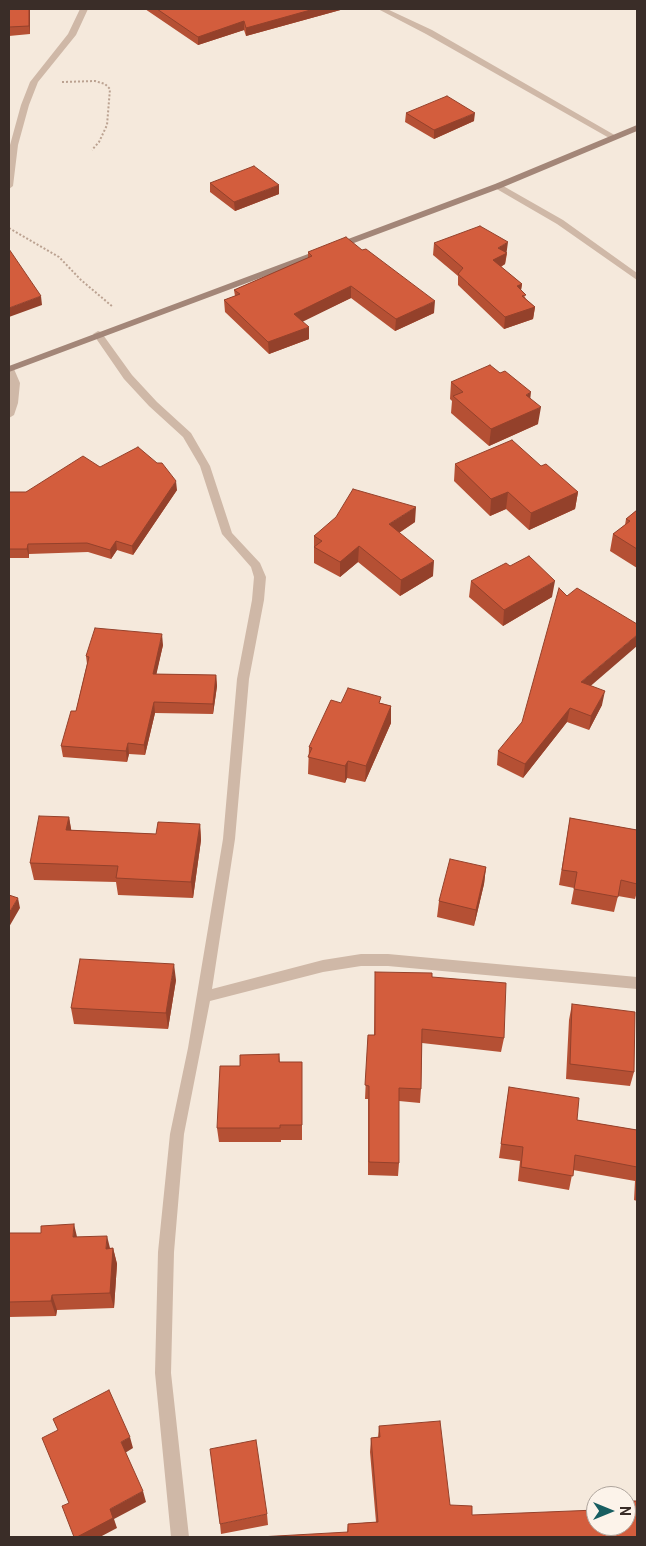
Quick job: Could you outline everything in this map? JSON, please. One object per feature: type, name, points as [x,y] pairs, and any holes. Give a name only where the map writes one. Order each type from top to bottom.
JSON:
[{"type":"street","points":[[9,186],[14,146],[25,104],[34,82],[72,36],[84,9]]},
{"type":"street","points":[[382,9],[429,32],[614,137]]},
{"type":"street","points":[[9,414],[13,403],[15,383],[9,369],[98,334],[498,186],[637,128]]},
{"type":"street","points":[[498,186],[560,222],[637,277]]},
{"type":"street","points":[[98,334],[128,378],[153,404],[188,435],[205,466],[227,534],[256,566],[260,577],[258,600],[243,679],[229,839],[195,1048],[177,1134],[166,1252],[163,1373],[180,1537]]},
{"type":"street","points":[[203,997],[322,966],[361,960],[388,960],[637,983]]},
{"type":"path","points":[[34,82],[95,81],[105,84],[110,89],[107,125],[99,142],[92,150]]},
{"type":"path","points":[[9,228],[59,257],[81,280],[131,322]]},
{"type":"building","points":[[9,9],[29,9],[29,26],[9,27]]},
{"type":"building","points":[[157,9],[314,9],[246,28],[244,21],[198,37]]},
{"type":"building","points":[[447,96],[475,113],[434,130],[406,113]]},
{"type":"building","points":[[254,166],[279,185],[234,202],[210,183]]},
{"type":"building","points":[[480,226],[508,242],[498,248],[507,253],[493,260],[522,284],[517,286],[526,295],[522,296],[535,307],[505,317],[458,274],[463,268],[434,243]]},
{"type":"building","points":[[346,237],[362,250],[366,249],[435,301],[396,319],[351,286],[294,314],[309,327],[268,342],[224,300],[240,294],[234,290],[312,256],[308,252]]},
{"type":"building","points":[[9,249],[41,296],[9,308]]},
{"type":"building","points":[[490,365],[500,373],[505,371],[531,392],[526,395],[541,407],[491,429],[453,396],[463,392],[451,382]]},
{"type":"building","points":[[512,440],[541,466],[546,464],[578,492],[531,513],[508,492],[491,499],[455,464]]},
{"type":"building","points":[[138,447],[157,463],[162,463],[176,481],[132,546],[116,541],[110,550],[87,543],[28,544],[27,549],[9,549],[9,492],[26,492],[83,456],[100,467]]},
{"type":"building","points":[[353,489],[416,507],[389,524],[434,561],[401,580],[359,546],[340,562],[314,547],[322,541],[314,536],[336,517]]},
{"type":"building","points":[[637,510],[637,549],[613,534],[630,521],[626,519]]},
{"type":"building","points":[[529,556],[555,581],[504,610],[471,581],[506,563],[510,566]]},
{"type":"building","points":[[559,588],[567,596],[577,588],[637,624],[637,635],[581,682],[605,691],[591,716],[570,708],[525,764],[498,751],[522,722]]},
{"type":"building","points":[[95,628],[162,634],[153,674],[216,675],[213,704],[154,702],[144,745],[128,743],[126,751],[61,746],[71,711],[76,711],[89,657],[86,656]]},
{"type":"building","points":[[348,688],[381,697],[379,703],[391,706],[366,766],[348,761],[345,766],[308,757],[312,748],[309,747],[331,700],[341,703]]},
{"type":"building","points":[[39,816],[69,817],[66,830],[156,834],[158,822],[200,824],[191,882],[116,878],[118,866],[30,863]]},
{"type":"building","points":[[570,818],[637,830],[637,884],[621,880],[618,897],[574,889],[577,872],[562,870]]},
{"type":"building","points":[[450,859],[486,867],[476,910],[439,901]]},
{"type":"building","points":[[9,895],[18,898],[9,913]]},
{"type":"building","points":[[80,959],[174,964],[166,1013],[71,1008]]},
{"type":"building","points":[[375,972],[432,973],[432,977],[506,983],[504,1038],[422,1029],[421,1089],[399,1088],[399,1163],[369,1162],[369,1086],[365,1085],[368,1035],[375,1035]]},
{"type":"building","points":[[572,1004],[635,1012],[634,1072],[570,1064]]},
{"type":"building","points":[[279,1054],[279,1062],[302,1062],[302,1125],[280,1125],[280,1128],[217,1128],[220,1066],[240,1066],[240,1055]]},
{"type":"building","points":[[509,1087],[579,1098],[577,1120],[637,1130],[637,1167],[575,1155],[573,1176],[521,1167],[523,1147],[501,1144]]},
{"type":"building","points":[[74,1224],[73,1237],[107,1236],[106,1249],[113,1248],[110,1293],[52,1295],[51,1301],[9,1302],[9,1233],[41,1233],[41,1226]]},
{"type":"building","points":[[109,1390],[130,1437],[121,1442],[143,1491],[110,1509],[113,1518],[74,1537],[62,1506],[69,1503],[42,1438],[58,1430],[53,1419]]},
{"type":"building","points":[[440,1421],[450,1505],[472,1506],[472,1515],[586,1510],[586,1536],[636,1536],[637,1501],[637,1537],[259,1537],[348,1532],[348,1524],[378,1522],[371,1438],[380,1437],[379,1426]]},
{"type":"building","points":[[256,1440],[267,1514],[220,1524],[210,1449]]}]
